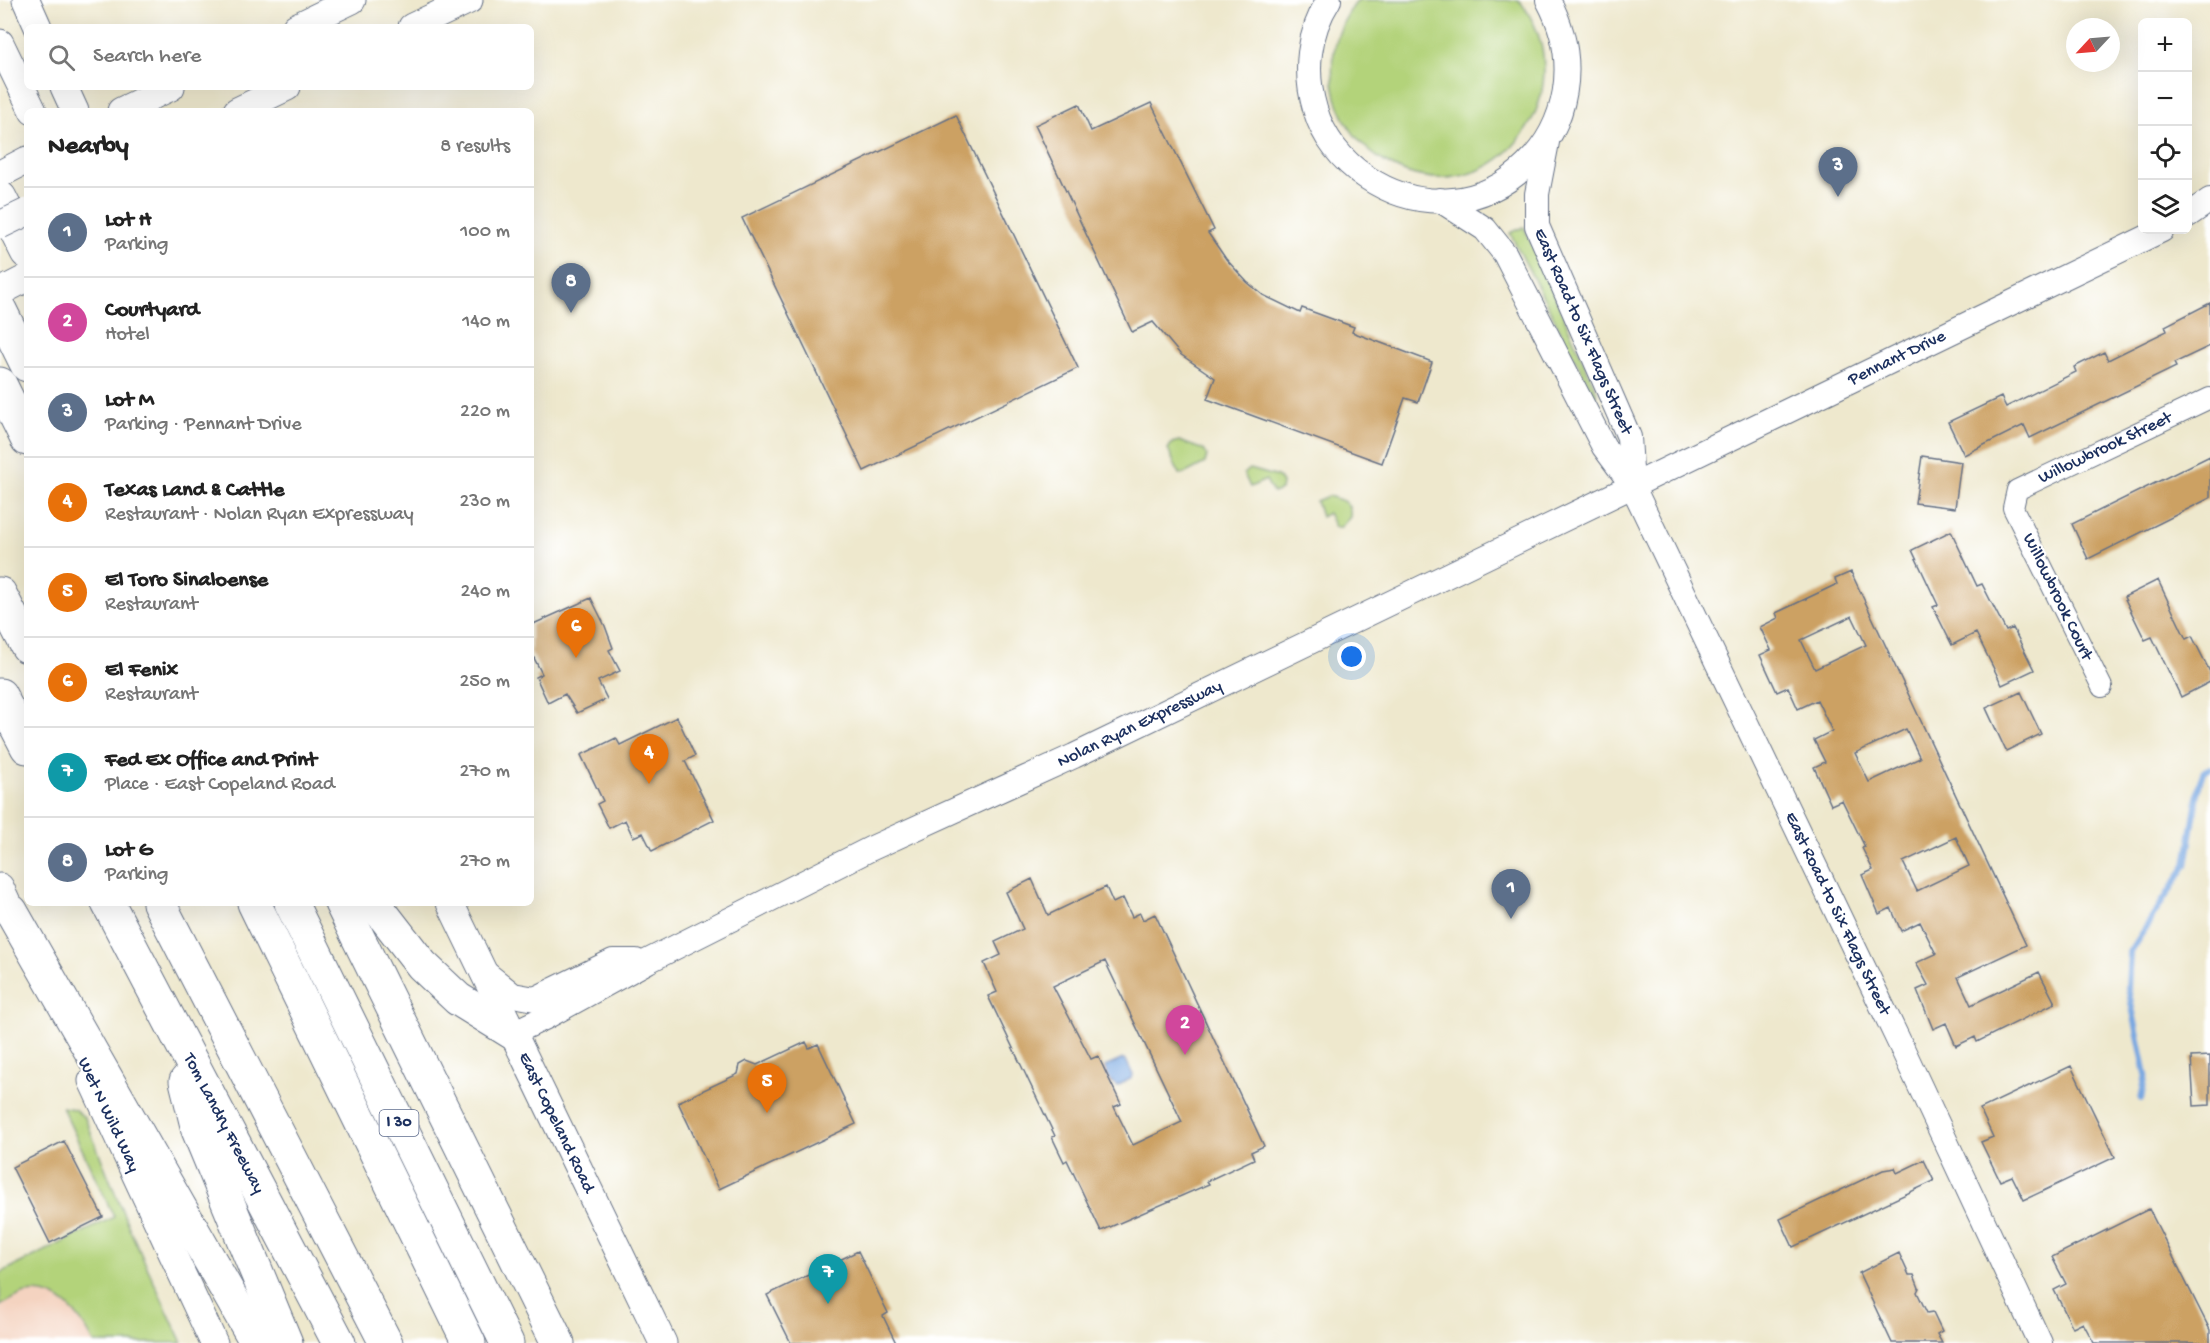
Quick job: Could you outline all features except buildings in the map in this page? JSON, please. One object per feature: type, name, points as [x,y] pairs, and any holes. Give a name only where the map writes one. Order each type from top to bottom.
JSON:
[{"type":"highway","points":[[0,198],[24,246]]},
{"type":"highway","points":[[0,310],[24,359]]},
{"type":"highway","points":[[0,384],[24,433]]},
{"type":"highway","points":[[0,594],[24,640]]},
{"type":"highway","points":[[0,695],[24,741]]},
{"type":"highway","points":[[5,899],[257,1343]]},
{"type":"highway","name":"Tom Landry Freeway","points":[[110,906],[339,1343]]},
{"type":"highway","points":[[161,906],[386,1343]]},
{"type":"highway","name":"I 30","points":[[255,906],[469,1343]]},
{"type":"highway","name":"I 30","points":[[292,906],[507,1343]]},
{"type":"highway","points":[[342,906],[558,1343]]},
{"type":"highway","points":[[376,906],[422,965],[458,999],[513,1033]]},
{"type":"highway","points":[[172,1024],[198,1130],[286,1343]]},
{"type":"main road","points":[[26,0],[37,24]]},
{"type":"main road","points":[[302,24],[352,0]]},
{"type":"main road","points":[[418,24],[469,0]]},
{"type":"main road","points":[[0,43],[32,108]]},
{"type":"main road","points":[[65,90],[74,108]]},
{"type":"main road","points":[[127,108],[165,90]]},
{"type":"main road","points":[[243,108],[281,90]]},
{"type":"main road","points":[[0,225],[24,213]]},
{"type":"main road","points":[[0,292],[24,280]]},
{"type":"main road","name":"Wet N Wild Way","points":[[5,899],[214,1343]]},
{"type":"main road","name":"East Copeland Road","points":[[451,906],[663,1343]]},
{"type":"street","points":[[1329,0],[1315,29],[1309,72],[1317,117],[1328,137],[1357,171],[1375,183],[1396,193],[1440,200],[1462,198],[1503,183],[1520,171],[1548,141],[1565,101],[1568,59],[1558,19],[1548,0]]},
{"type":"street","name":"East Road to Six Flags Street","points":[[1548,141],[1537,194],[1537,226],[1629,437],[1632,485]]},
{"type":"street","name":"East Road to Six Flags Street","points":[[1440,200],[1485,229],[1505,254],[1604,447],[1632,485],[1903,1050],[2040,1343]]},
{"type":"street","points":[[2192,212],[2210,200]]},
{"type":"street","name":"Pennant Drive","points":[[1632,485],[2154,234]]},
{"type":"street","name":"Willowbrook Street","points":[[2013,508],[2017,490],[2210,398]]},
{"type":"street","name":"Nolan Ryan Expressway","points":[[513,1033],[648,961],[870,849],[1074,756],[1632,485]]},
{"type":"street","name":"Willowbrook Court","points":[[2013,508],[2102,687]]},
{"type":"street","name":"Nolan Ryan Expressway","points":[[482,970],[513,995],[535,999],[614,961],[648,961]]},
{"type":"shaded area","points":[[25,1293],[49,1293],[82,1318],[94,1343],[0,1343],[0,1306]]},
{"type":"green space","points":[[1358,0],[1519,0],[1539,36],[1544,74],[1537,109],[1519,140],[1493,163],[1460,176],[1424,177],[1385,162],[1368,150],[1355,135],[1339,108],[1332,72],[1339,34]]},
{"type":"green space","points":[[1524,227],[1596,390],[1595,397],[1510,233]]},
{"type":"green space","points":[[1179,441],[1204,450],[1207,455],[1205,463],[1184,474],[1179,474],[1168,449],[1172,443]]},
{"type":"green space","points":[[1250,469],[1278,477],[1282,483],[1281,490],[1273,493],[1266,480],[1250,487],[1244,474]]},
{"type":"green space","points":[[1328,496],[1345,502],[1349,508],[1350,517],[1341,527],[1335,527],[1328,513],[1321,517],[1316,501]]},
{"type":"green space","points":[[62,1107],[74,1109],[85,1118],[130,1230],[182,1343],[94,1343],[83,1323],[67,1306],[59,1299],[38,1292],[23,1294],[0,1306],[0,1273],[114,1217]]},
{"type":"water","points":[[1123,1059],[1126,1060],[1133,1075],[1132,1078],[1117,1086],[1111,1081],[1108,1082],[1104,1074],[1107,1072],[1105,1067]]},
{"type":"waterway","points":[[2141,1099],[2146,1074],[2128,988],[2130,952],[2186,865],[2200,781],[2203,773],[2210,768]]},
{"type":"place","name":"Lot M","points":[[1838,197]]},
{"type":"place","name":"Lot G","points":[[571,313]]},
{"type":"place","name":"El Fenix","points":[[576,658]]},
{"type":"place","name":"Texas Land & Cattle","points":[[649,784]]},
{"type":"place","name":"Lot H","points":[[1511,919]]},
{"type":"place","name":"Courtyard","points":[[1185,1055]]},
{"type":"place","name":"El Toro Sinaloense","points":[[767,1113]]},
{"type":"place","name":"Fed Ex Office and Print","points":[[828,1304]]}]
